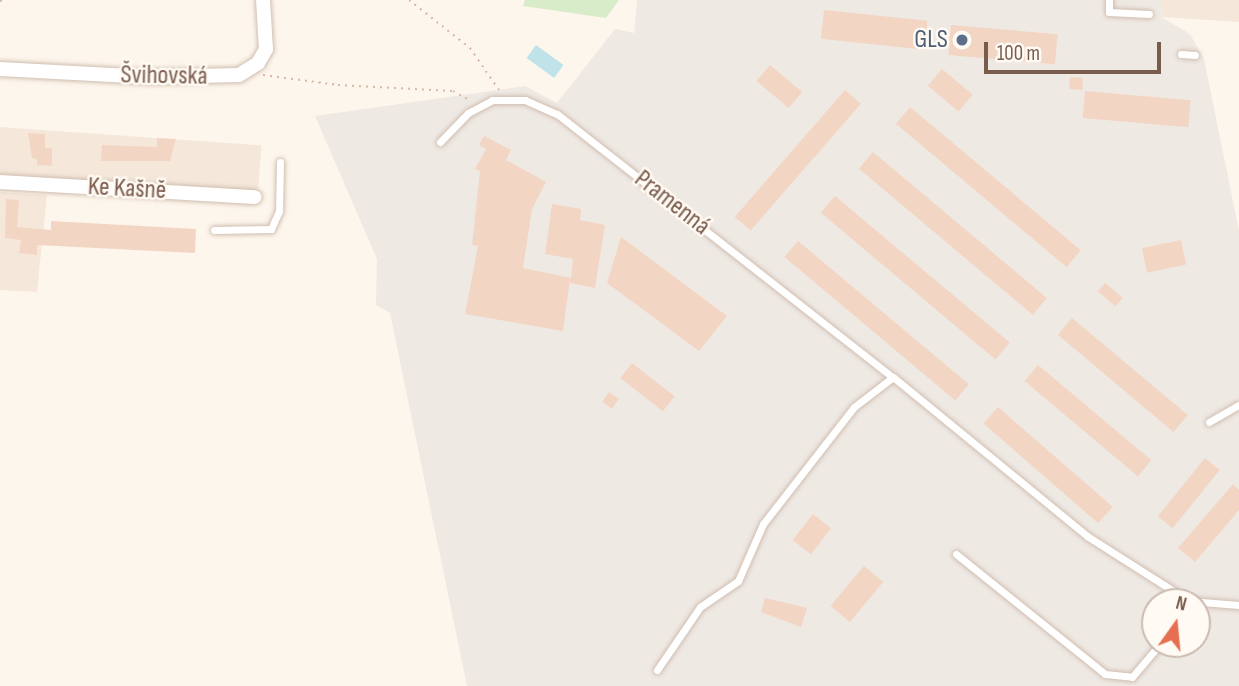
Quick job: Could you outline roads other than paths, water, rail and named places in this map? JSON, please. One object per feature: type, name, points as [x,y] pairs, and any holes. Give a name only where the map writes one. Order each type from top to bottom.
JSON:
[{"type":"street","name":"Švihovská","points":[[0,69],[149,77],[239,75],[254,67],[266,49],[263,0]]},
{"type":"street","name":"Ke Kašně","points":[[0,182],[255,197]]},
{"type":"lane","points":[[1109,0],[1109,12],[1149,14]]},
{"type":"lane","points":[[1181,54],[1195,55]]},
{"type":"lane","name":"Pramenná","points":[[440,142],[480,106],[505,100],[525,100],[557,114],[893,377],[1087,537],[1168,588]]},
{"type":"lane","points":[[214,230],[271,229],[279,211],[280,162]]},
{"type":"lane","points":[[657,670],[700,607],[738,581],[763,524],[854,407],[893,377]]},
{"type":"lane","points":[[1209,422],[1239,405]]},
{"type":"lane","points":[[956,554],[1105,674],[1132,677],[1148,658]]},
{"type":"lane","name":"Pramenná","points":[[1211,603],[1239,605]]},
{"type":"water","points":[[536,45],[564,65],[554,78],[527,58]]},
{"type":"place","name":"GLS","points":[[962,40]]}]
